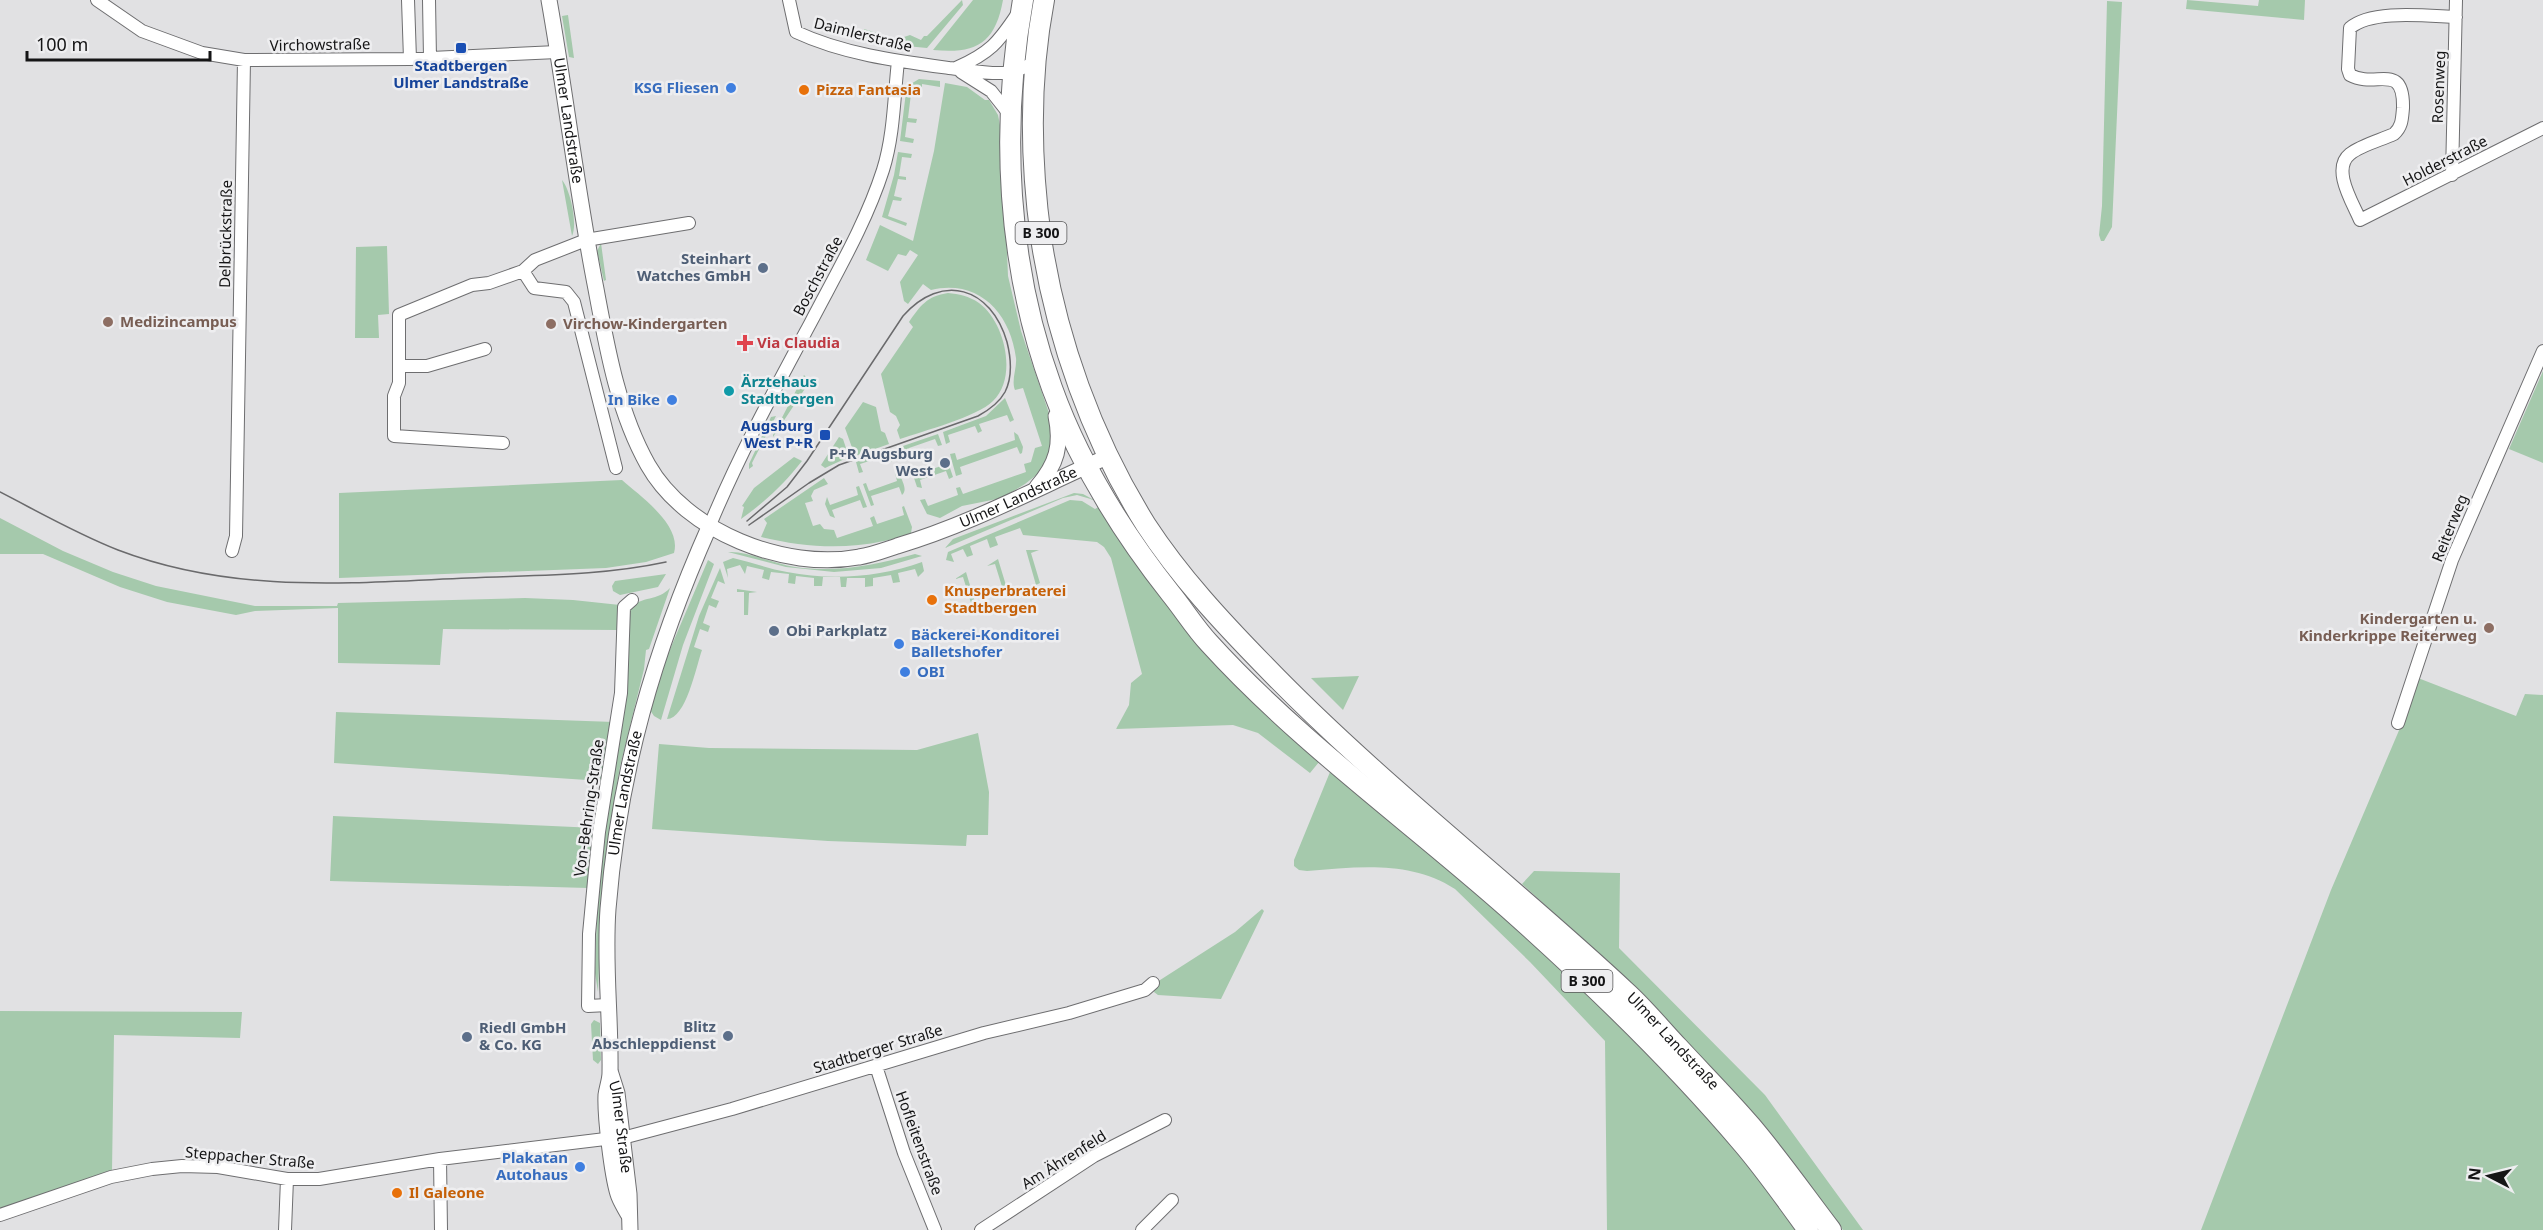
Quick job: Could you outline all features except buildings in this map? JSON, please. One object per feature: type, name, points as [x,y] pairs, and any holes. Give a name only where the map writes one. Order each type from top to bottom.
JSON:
[{"type":"main road","name":"B 300","points":[[1044,0],[1035,62],[1033,141],[1045,261],[1055,312],[1076,376],[1107,457]]},
{"type":"main road","name":"B 300","points":[[1023,4],[1010,115],[1010,160],[1018,248],[1027,305],[1051,386],[1087,466],[1148,565],[1208,642],[1278,711],[1508,908],[1621,1012],[1743,1144],[1808,1230]]},
{"type":"main road","name":"Ulmer Landstraße","points":[[1107,457],[1147,526],[1175,565],[1219,618],[1339,738],[1629,994],[1752,1127],[1831,1230]]},
{"type":"street","name":"Virchowstraße","points":[[97,0],[142,31],[202,52],[244,60],[410,59],[557,52]]},
{"type":"street","points":[[408,0],[410,59]]},
{"type":"street","points":[[429,0],[429,58]]},
{"type":"street","name":"Ulmer Landstraße","points":[[549,0],[586,240],[613,372],[636,441],[648,466],[687,510],[742,542],[782,556],[829,560],[859,557],[958,526],[1107,457]]},
{"type":"street","name":"Daimlerstraße","points":[[789,0],[796,32],[823,43],[898,62],[997,73],[1014,71],[1035,62]]},
{"type":"street","name":"Rosenweg","points":[[2452,175],[2456,0]]},
{"type":"street","points":[[955,68],[978,58],[996,45],[1023,4]]},
{"type":"street","name":"Holderstraße","points":[[2456,17],[2403,15],[2356,23],[2350,28],[2348,69],[2350,75],[2355,78],[2388,79],[2397,82],[2403,91],[2402,120],[2399,130],[2351,153],[2345,160],[2343,177],[2360,220],[2543,128]]},
{"type":"street","name":"Delbrückstraße","points":[[232,552],[236,536],[244,60]]},
{"type":"street","name":"Boschstraße","points":[[710,525],[770,397],[843,262],[872,200],[884,167],[888,147],[898,62]]},
{"type":"street","name":"Daimlerstraße","points":[[955,68],[991,91],[1010,115]]},
{"type":"street","points":[[503,443],[394,436],[394,396],[399,383],[399,315],[472,285],[489,283],[523,271],[535,260],[586,240],[689,223]]},
{"type":"street","points":[[523,271],[534,288],[566,292],[574,302],[616,468]]},
{"type":"street","points":[[399,366],[427,366],[485,349]]},
{"type":"street","name":"Reiterweg","points":[[2398,723],[2452,560],[2543,351]]},
{"type":"street","points":[[1033,491],[1046,476],[1058,451],[1061,436],[1051,386]]},
{"type":"street","name":"Ulmer Landstraße","points":[[610,1074],[608,911],[623,786],[639,718],[668,628],[710,525]]},
{"type":"street","name":"Von-Behring-Straße","points":[[608,1005],[588,1006],[589,934],[599,832],[621,693],[624,607],[632,600]]},
{"type":"street","name":"Stadtberger Straße","points":[[616,1137],[732,1109],[984,1033],[1069,1013],[1145,990],[1153,983]]},
{"type":"street","name":"Hofleitenstraße","points":[[876,1066],[904,1153],[935,1230]]},
{"type":"street","name":"Ulmer Straße","points":[[610,1074],[618,1093],[616,1137],[629,1194],[630,1230]]},
{"type":"street","name":"Am Ährenfeld","points":[[981,1230],[1094,1156],[1164,1120]]},
{"type":"street","name":"Steppacher Straße","points":[[0,1215],[111,1177],[152,1169],[182,1166],[218,1167],[287,1179],[319,1179],[440,1159],[616,1137]]},
{"type":"street","points":[[440,1159],[441,1230]]},
{"type":"street","points":[[285,1230],[287,1179]]},
{"type":"street","points":[[1142,1230],[1172,1200]]},
{"type":"green space","points":[[962,0],[963,5],[927,48],[896,45],[898,39],[910,35],[921,40],[927,36]]},
{"type":"green space","points":[[973,0],[1003,0],[995,27],[989,36],[972,48],[933,50]]},
{"type":"green space","points":[[2187,0],[2258,6],[2259,0],[2305,0],[2304,20],[2186,9]]},
{"type":"green space","points":[[2107,1],[2122,2],[2112,227],[2104,241],[2101,241],[2099,235],[2102,206]]},
{"type":"green space","points":[[568,15],[574,58],[569,57],[562,16]]},
{"type":"green space","points":[[864,29],[890,37],[888,46],[863,40]]},
{"type":"green space","points":[[919,79],[940,81],[940,87],[922,84],[922,88],[909,85]]},
{"type":"green space","points":[[945,83],[967,87],[985,100],[989,100],[998,115],[1002,135],[1008,276],[1021,331],[1052,422],[1052,449],[1040,472],[1025,484],[1002,498],[962,506],[940,518],[927,514],[920,500],[925,499],[928,506],[958,495],[956,488],[960,487],[963,494],[1026,472],[1024,464],[1031,462],[1035,448],[1042,446],[1023,388],[1015,390],[1016,358],[1013,341],[999,313],[977,295],[948,288],[931,290],[923,284],[908,304],[904,301],[900,282],[918,255],[910,250],[906,256],[898,254],[888,271],[866,260],[880,225],[913,241],[934,151]]},
{"type":"green space","points":[[909,89],[919,95],[911,94],[908,118],[917,119],[916,123],[907,122],[905,137],[914,139],[913,143],[900,141],[906,92]]},
{"type":"green space","points":[[898,152],[912,154],[911,158],[902,157],[899,176],[906,177],[906,180],[898,179],[894,196],[902,198],[901,201],[893,200],[888,216],[907,223],[906,226],[882,217]]},
{"type":"green space","points":[[562,180],[572,206],[574,230],[572,236]]},
{"type":"green space","points":[[601,243],[606,280],[604,281],[597,251]]},
{"type":"green space","points":[[387,246],[389,314],[378,315],[379,338],[355,338],[356,247]]},
{"type":"green space","points":[[948,293],[964,296],[979,303],[996,323],[1005,350],[1005,378],[1001,391],[993,401],[975,413],[900,439],[897,430],[900,425],[896,416],[890,412],[881,374],[913,327],[909,322],[917,311],[929,299]]},
{"type":"green space","points":[[2543,371],[2543,463],[2509,449]]},
{"type":"green space","points":[[804,375],[810,381],[773,437],[773,435]]},
{"type":"green space","points":[[1005,398],[1014,420],[1010,422],[1007,415],[979,424],[982,431],[978,433],[975,426],[948,435],[950,442],[946,444],[943,432],[986,416]]},
{"type":"green space","points":[[863,402],[876,407],[881,431],[885,433],[889,444],[855,456],[845,428]]},
{"type":"green space","points":[[776,416],[752,463],[753,466],[749,469],[749,464],[771,417]]},
{"type":"green space","points":[[1014,432],[1018,435],[1023,447],[1022,453],[1020,454],[1017,447],[960,467],[962,474],[956,476],[950,454],[955,453],[957,460],[1015,440]]},
{"type":"green space","points":[[938,434],[942,445],[938,446],[935,439],[909,448],[911,456],[906,454],[903,446]]},
{"type":"green space","points":[[839,437],[843,439],[849,457],[825,468],[821,465]]},
{"type":"green space","points":[[892,450],[894,457],[891,462],[888,455],[860,464],[863,472],[859,473],[856,462]]},
{"type":"green space","points":[[946,456],[953,477],[949,479],[946,471],[920,480],[922,488],[917,487],[912,472],[914,467],[918,474],[944,465],[942,457]]},
{"type":"green space","points":[[794,457],[802,461],[774,492],[741,519],[744,507],[742,506],[754,488]]},
{"type":"green space","points":[[895,473],[900,475],[904,493],[902,495],[899,487],[871,496],[874,505],[871,506],[863,484],[866,483],[869,491],[897,481]]},
{"type":"green space","points":[[824,478],[828,484],[814,490],[811,496],[813,501],[805,503],[813,526],[820,524],[824,529],[834,530],[837,538],[873,526],[870,518],[874,516],[877,524],[904,515],[902,507],[904,506],[912,527],[911,533],[884,541],[853,546],[807,545],[761,537],[767,523],[764,519]]},
{"type":"green space","points":[[622,480],[666,522],[675,542],[674,553],[646,562],[606,568],[339,578],[339,493]]},
{"type":"green space","points":[[859,486],[867,507],[863,508],[860,500],[832,510],[835,518],[830,516],[825,504],[827,497],[830,505],[858,495],[856,487]]},
{"type":"green space","points":[[1074,493],[1083,494],[1094,500],[1077,495],[1063,498],[945,548],[953,539]]},
{"type":"green space","points":[[1070,500],[1082,501],[1095,509],[1100,506],[1143,573],[1174,614],[1278,723],[1319,762],[1310,773],[1258,733],[1233,725],[1116,729],[1129,705],[1131,683],[1142,674],[1111,558],[1104,547],[1097,542],[1023,535],[1020,528],[995,537],[998,545],[990,548],[987,539],[970,546],[973,555],[967,557],[963,549],[951,554],[954,562],[946,560],[948,552]]},
{"type":"green space","points":[[0,518],[63,551],[113,572],[156,586],[255,606],[337,606],[338,603],[525,598],[573,600],[620,605],[618,630],[443,629],[440,665],[338,663],[338,608],[255,611],[236,615],[167,602],[120,587],[43,554],[0,554]]},
{"type":"green space","points":[[1026,550],[1039,550],[1031,553],[1040,583],[1036,585]]},
{"type":"green space","points":[[728,552],[811,569],[871,565],[915,554],[922,556],[881,568],[834,572],[786,567]]},
{"type":"green space","points":[[733,558],[780,571],[838,577],[823,577],[822,586],[814,586],[814,578],[796,576],[795,584],[788,583],[789,574],[771,572],[769,580],[762,578],[764,570],[747,566],[745,574],[740,565],[727,569],[728,578],[723,562]]},
{"type":"green space","points":[[998,559],[1008,592],[1004,593],[995,564],[987,566]]},
{"type":"green space","points":[[708,560],[714,564],[683,645],[661,720],[650,710],[657,680]]},
{"type":"green space","points":[[922,562],[924,571],[918,577],[915,569],[898,573],[900,582],[893,583],[891,575],[873,578],[873,586],[865,587],[865,578],[847,578],[846,587],[841,587],[840,577],[838,577],[890,571]]},
{"type":"green space","points":[[720,568],[725,584],[718,581],[711,598],[719,601],[716,608],[709,605],[703,623],[710,626],[708,632],[700,629],[694,647],[702,650],[689,691],[680,711],[674,717],[667,719],[699,616]]},
{"type":"green space","points":[[966,572],[975,602],[971,603],[963,577],[955,579]]},
{"type":"green space","points":[[666,574],[658,587],[620,595],[613,591],[612,586],[615,581]]},
{"type":"green space","points":[[670,588],[649,649],[646,650],[644,669],[620,767],[608,839],[601,913],[598,992],[595,973],[597,911],[629,608],[660,595]]},
{"type":"green space","points":[[737,589],[757,592],[749,593],[748,615],[744,615],[744,592],[737,592]]},
{"type":"green space","points":[[1359,676],[1343,710],[1311,678]]},
{"type":"green space","points":[[2418,678],[2516,716],[2525,694],[2543,695],[2543,1230],[2201,1230],[2331,890],[2403,721]]},
{"type":"green space","points":[[336,712],[614,722],[602,781],[334,763]]},
{"type":"green space","points":[[978,733],[989,792],[988,835],[967,835],[966,846],[828,841],[652,829],[659,744],[709,748],[917,750]]},
{"type":"green space","points":[[1330,772],[1436,856],[1553,958],[1707,1113],[1802,1230],[1607,1230],[1605,1041],[1530,962],[1455,889],[1420,873],[1402,870],[1364,867],[1307,871],[1299,870],[1294,866],[1294,860]]},
{"type":"green space","points":[[333,816],[596,828],[588,888],[330,881]]},
{"type":"green space","points":[[1534,871],[1620,873],[1619,948],[1765,1095],[1863,1230],[1843,1230],[1759,1121],[1633,985],[1522,884]]},
{"type":"green space","points":[[1262,909],[1264,911],[1221,999],[1158,995],[1154,992],[1157,982],[1235,932]]},
{"type":"green space","points":[[0,1011],[242,1012],[240,1038],[114,1035],[112,1171],[0,1210]]},
{"type":"green space","points":[[594,1020],[600,1023],[601,1060],[598,1064],[593,1060],[591,1024]]},
{"type":"tram line","points":[[747,521],[787,487],[807,461],[903,316],[918,302],[933,294],[949,290],[964,292],[977,298],[989,309],[1000,323],[1010,354],[1009,380],[1000,400],[978,416],[839,465],[749,525]]},
{"type":"tram line","points":[[0,492],[73,530],[118,550],[161,564],[204,574],[248,580],[335,583],[543,575],[617,570],[666,562]]},
{"type":"place","name":"Stadtbergen Ulmer Landstraße","points":[[461,48]]},
{"type":"place","name":"KSG Fliesen","points":[[731,88]]},
{"type":"place","name":"Pizza Fantasia","points":[[804,90]]},
{"type":"place","name":"Steinhart Watches GmbH","points":[[763,268]]},
{"type":"place","name":"Medizincampus","points":[[108,322]]},
{"type":"place","name":"Virchow-Kindergarten","points":[[551,324]]},
{"type":"place","name":"Via Claudia","points":[[745,343]]},
{"type":"place","name":"Ärztehaus Stadtbergen","points":[[729,391]]},
{"type":"place","name":"In Bike","points":[[672,400]]},
{"type":"place","name":"Augsburg West P+R","points":[[825,435]]},
{"type":"place","name":"P+R Augsburg West","points":[[945,463]]},
{"type":"place","name":"Knusperbraterei Stadtbergen","points":[[932,600]]},
{"type":"place","name":"Kindergarten u. Kinderkrippe Reiterweg","points":[[2489,628]]},
{"type":"place","name":"Obi Parkplatz","points":[[774,631]]},
{"type":"place","name":"Bäckerei-Konditorei Balletshofer","points":[[899,644]]},
{"type":"place","name":"OBI","points":[[905,672]]},
{"type":"place","name":"Blitz Abschleppdienst","points":[[728,1036]]},
{"type":"place","name":"Riedl GmbH & Co. KG","points":[[467,1037]]},
{"type":"place","name":"Plakatan Autohaus","points":[[580,1167]]},
{"type":"place","name":"Il Galeone","points":[[397,1193]]}]
